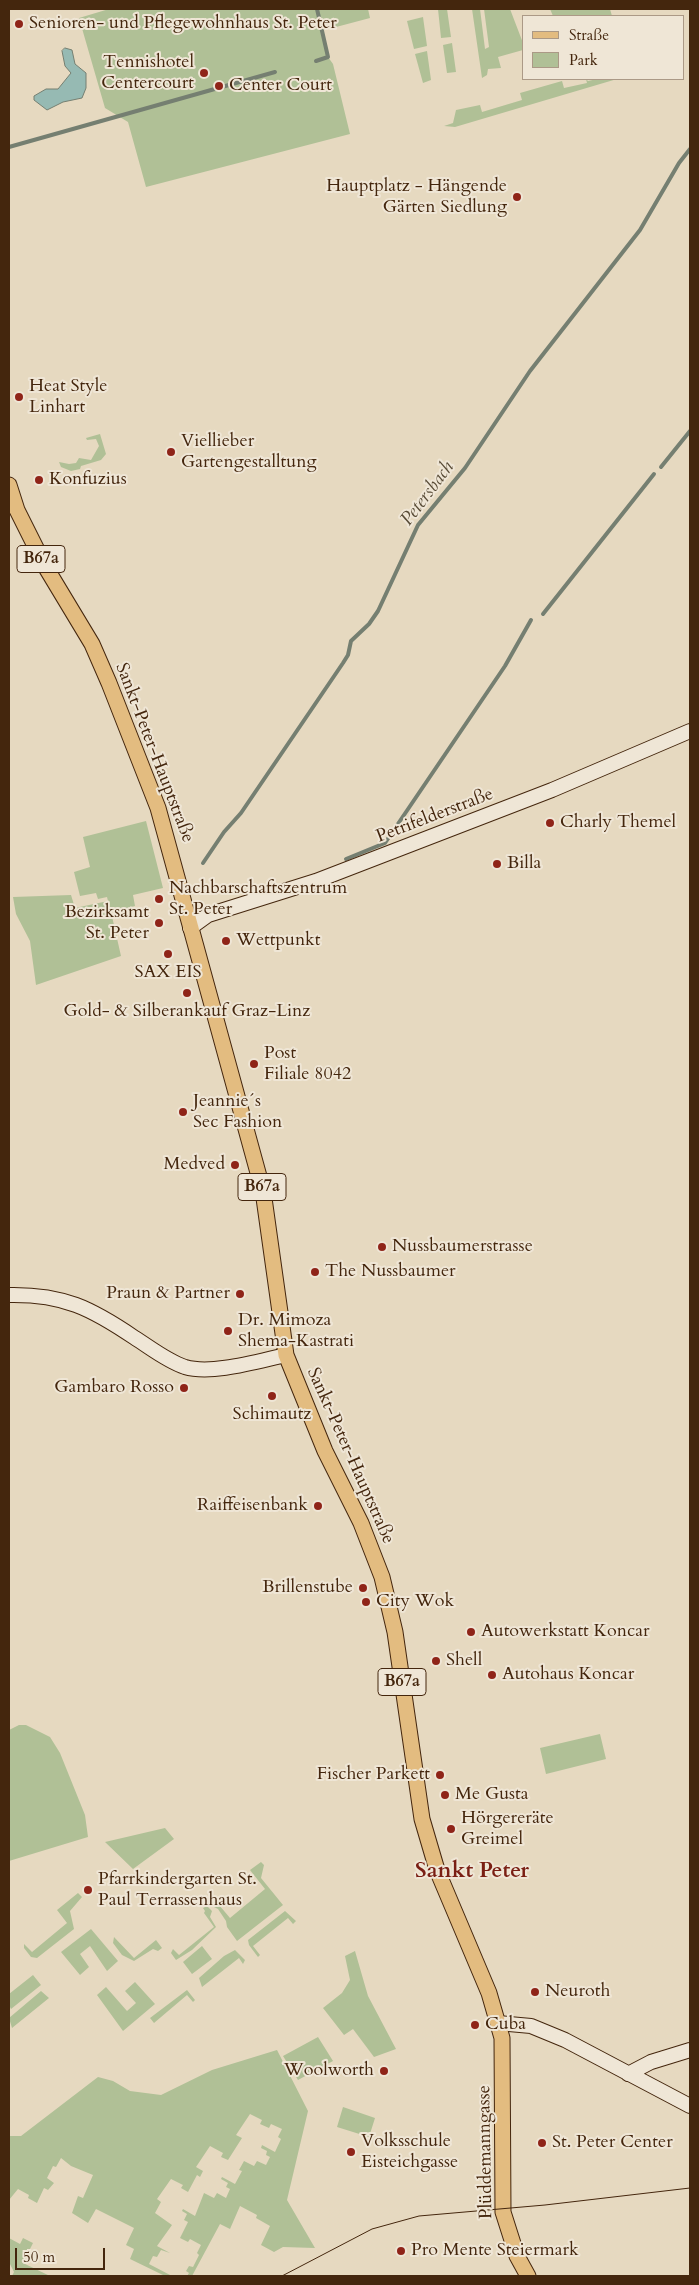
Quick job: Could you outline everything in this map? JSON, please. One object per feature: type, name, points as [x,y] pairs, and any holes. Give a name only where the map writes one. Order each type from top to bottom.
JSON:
[{"type":"main road","name":"Sankt-Peter-Hauptstraße","points":[[9,485],[17,510],[45,566],[92,644],[126,722],[158,808],[175,862],[190,928],[218,1022],[263,1191],[286,1355],[325,1451],[361,1523],[382,1577],[395,1632],[424,1827],[437,1870],[471,1948],[498,2023]]},
{"type":"main road","name":"Petrifelderstraße","points":[[190,928],[208,915],[316,881],[377,858],[552,790],[690,731]]},
{"type":"main road","points":[[9,1295],[38,1295],[81,1306],[105,1318],[164,1357],[185,1367],[215,1369],[286,1355]]},
{"type":"main road","points":[[498,2023],[531,2026],[565,2040],[690,2106]]},
{"type":"main road","name":"Plüddemanngasse","points":[[498,2023],[503,2054],[501,2154],[503,2212],[517,2256],[528,2276]]},
{"type":"main road","points":[[628,2074],[651,2062],[690,2050]]},
{"type":"green space","name":"Center Court","points":[[109,9],[368,9],[370,18],[321,31],[328,57],[333,64],[350,134],[146,187],[128,122],[105,108],[79,18]]},
{"type":"green space","points":[[438,9],[447,9],[451,37],[441,38]]},
{"type":"green space","points":[[472,9],[480,9],[485,49],[489,47],[484,9],[510,9],[522,40],[522,50],[498,57],[501,68],[488,69],[487,75],[482,78]]},
{"type":"green space","points":[[550,9],[610,9],[612,15],[553,15]]},
{"type":"green space","points":[[423,17],[427,46],[414,49],[407,21]]},
{"type":"green space","points":[[452,43],[456,72],[447,73],[443,45]]},
{"type":"green space","points":[[427,51],[431,80],[423,83],[415,54]]},
{"type":"green space","points":[[586,80],[614,80],[455,127],[444,126],[453,123],[456,110],[480,105],[482,112],[522,100],[520,93],[562,81],[564,88],[587,83]]},
{"type":"green space","points":[[100,434],[106,454],[101,460],[71,471],[61,467],[59,462],[76,463],[79,458],[91,460],[99,446],[96,439],[87,440],[86,438]]},
{"type":"green space","points":[[146,821],[163,888],[133,895],[135,906],[111,912],[121,956],[36,985],[30,941],[16,914],[13,897],[71,895],[75,908],[108,901],[107,897],[98,899],[96,893],[80,896],[74,872],[90,867],[83,837]]},
{"type":"green space","points":[[19,1725],[26,1725],[50,1737],[60,1753],[85,1815],[88,1837],[9,1861],[9,1730]]},
{"type":"green space","points":[[600,1734],[606,1759],[546,1774],[540,1748]]},
{"type":"green space","points":[[165,1828],[174,1839],[133,1869],[105,1842]]},
{"type":"green space","points":[[261,1862],[264,1865],[261,1878],[283,1905],[237,1941],[218,1909],[208,1904],[214,1899],[230,1918],[265,1889],[250,1870]]},
{"type":"green space","points":[[78,1893],[82,1897],[70,1911],[74,1929],[37,1958],[31,1957],[24,1948],[24,1944],[32,1952],[67,1923],[57,1910]]},
{"type":"green space","points":[[207,1906],[212,1911],[210,1917],[216,1927],[192,1950],[176,1960],[171,1953],[173,1949],[179,1955],[214,1927],[204,1913],[203,1908]]},
{"type":"green space","points":[[285,1911],[296,1921],[293,1924],[288,1918],[253,1946],[260,1955],[258,1957],[249,1945],[248,1940]]},
{"type":"green space","points":[[91,1929],[118,1961],[107,1971],[90,1946],[80,1954],[89,1967],[80,1975],[61,1952]]},
{"type":"green space","points":[[114,1937],[134,1958],[156,1940],[162,1948],[158,1951],[153,1949],[134,1961],[122,1955],[113,1943]]},
{"type":"green space","points":[[202,1946],[212,1959],[192,1974],[183,1962]]},
{"type":"green space","points":[[235,1950],[245,1960],[243,1964],[239,1958],[202,1987],[199,1978],[224,1956]]},
{"type":"green space","points":[[355,1951],[368,1996],[396,2049],[374,2057],[353,2029],[344,2035],[323,2008],[342,1993],[350,1980],[345,1956]]},
{"type":"green space","points":[[33,1975],[41,1985],[11,2009],[9,1994]]},
{"type":"green space","points":[[135,1982],[155,2004],[123,2031],[97,1995],[106,1987],[127,2011],[136,2003],[125,1991]]},
{"type":"green space","points":[[187,1990],[195,2000],[193,2002],[187,1995],[154,2023],[150,2018]]},
{"type":"green space","points":[[41,1991],[49,1998],[12,2028],[9,2018]]},
{"type":"green space","points":[[318,2037],[333,2061],[298,2080],[283,2056]]},
{"type":"green space","points":[[277,2050],[308,2111],[287,2200],[315,2248],[283,2247],[274,2252],[261,2245],[270,2226],[256,2218],[257,2215],[240,2206],[230,2229],[220,2224],[192,2276],[187,2276],[189,2273],[186,2271],[189,2266],[193,2267],[199,2255],[197,2253],[201,2245],[190,2239],[188,2242],[180,2238],[188,2222],[184,2220],[187,2214],[182,2211],[183,2209],[195,2216],[204,2193],[214,2198],[217,2193],[226,2198],[230,2189],[226,2187],[228,2183],[221,2179],[222,2177],[235,2184],[242,2171],[239,2170],[244,2161],[254,2166],[257,2161],[266,2165],[270,2157],[266,2155],[267,2151],[261,2148],[262,2145],[275,2152],[281,2139],[278,2137],[282,2129],[271,2124],[269,2128],[260,2124],[262,2120],[250,2114],[236,2135],[242,2138],[228,2160],[221,2157],[223,2153],[210,2146],[196,2167],[203,2171],[200,2177],[197,2175],[188,2192],[181,2188],[183,2185],[171,2179],[157,2199],[161,2202],[155,2213],[172,2225],[157,2246],[170,2253],[161,2250],[157,2257],[153,2256],[149,2264],[172,2276],[165,2276],[130,2259],[134,2249],[126,2245],[134,2228],[96,2209],[88,2223],[72,2213],[78,2196],[83,2198],[93,2175],[71,2166],[61,2158],[56,2167],[53,2166],[47,2178],[54,2183],[48,2190],[44,2188],[37,2203],[28,2198],[29,2195],[18,2189],[9,2200],[9,2136],[21,2136],[98,2077],[113,2081],[130,2091],[161,2095],[212,2070]]},
{"type":"green space","points":[[343,2107],[375,2118],[369,2137],[337,2127]]},
{"type":"green space","points":[[9,2238],[20,2244],[23,2238],[33,2243],[23,2263],[50,2276],[12,2276],[14,2272],[9,2262]]},
{"type":"water","points":[[65,48],[72,50],[75,64],[86,73],[86,88],[82,98],[63,102],[47,110],[34,100],[34,96],[46,89],[58,89],[71,73],[65,66],[62,51]]},
{"type":"waterway","points":[[316,61],[328,57],[317,9]]},
{"type":"waterway","points":[[9,147],[275,72]]},
{"type":"waterway","name":"Petersbach","points":[[203,863],[224,832],[241,813],[343,663],[348,655],[351,641],[369,624],[378,611],[418,525],[465,468],[530,371],[640,230],[679,163],[690,149]]},
{"type":"waterway","points":[[661,467],[690,431]]},
{"type":"waterway","points":[[543,614],[654,474]]},
{"type":"waterway","points":[[346,859],[385,843],[505,666],[531,620]]},
{"type":"tram line","points":[[282,2276],[372,2229],[419,2216],[545,2205],[690,2188]]},
{"type":"place","name":"Senioren- und Pflegewohnhaus St. Peter","points":[[19,24]]},
{"type":"place","name":"Tennishotel Centercourt","points":[[204,73]]},
{"type":"place","name":"Center Court","points":[[219,86]]},
{"type":"place","name":"Hauptplatz - Hängende Gärten Siedlung","points":[[517,197]]},
{"type":"place","name":"Heat Style Linhart","points":[[19,397]]},
{"type":"place","name":"Viellieber Gartengestalltung","points":[[171,452]]},
{"type":"place","name":"Konfuzius","points":[[39,480]]},
{"type":"place","name":"Charly Themel","points":[[550,823]]},
{"type":"place","name":"Billa","points":[[497,864]]},
{"type":"place","name":"Nachbarschaftszentrum St. Peter","points":[[159,899]]},
{"type":"place","name":"Bezirksamt St. Peter","points":[[159,923]]},
{"type":"place","name":"Wettpunkt","points":[[226,941]]},
{"type":"place","name":"SAX EIS","points":[[168,954]]},
{"type":"place","name":"Gold- & Silberankauf Graz-Linz","points":[[187,993]]},
{"type":"place","name":"Post Filiale 8042","points":[[254,1064]]},
{"type":"place","name":"Jeannie´s Sec Fashion","points":[[183,1112]]},
{"type":"place","name":"Medved","points":[[235,1165]]},
{"type":"place","name":"Nussbaumerstrasse","points":[[382,1247]]},
{"type":"place","name":"The Nussbaumer","points":[[315,1272]]},
{"type":"place","name":"Praun & Partner","points":[[240,1294]]},
{"type":"place","name":"Dr. Mimoza Shema-Kastrati","points":[[228,1331]]},
{"type":"place","name":"Gambaro Rosso","points":[[184,1388]]},
{"type":"place","name":"Schimautz","points":[[272,1396]]},
{"type":"place","name":"Raiffeisenbank","points":[[318,1506]]},
{"type":"place","name":"Brillenstube","points":[[363,1588]]},
{"type":"place","name":"City Wok","points":[[366,1602]]},
{"type":"place","name":"Autowerkstatt Koncar","points":[[471,1632]]},
{"type":"place","name":"Shell","points":[[436,1661]]},
{"type":"place","name":"Autohaus Koncar","points":[[492,1675]]},
{"type":"place","name":"Fischer Parkett","points":[[440,1775]]},
{"type":"place","name":"Me Gusta","points":[[445,1795]]},
{"type":"place","name":"Hörgereräte Greimel","points":[[451,1829]]},
{"type":"place","name":"Pfarrkindergarten St. Paul Terrassenhaus","points":[[88,1890]]},
{"type":"place","name":"Neuroth","points":[[535,1992]]},
{"type":"place","name":"Cuba","points":[[475,2025]]},
{"type":"place","name":"Woolworth","points":[[384,2071]]},
{"type":"place","name":"St. Peter Center","points":[[542,2143]]},
{"type":"place","name":"Volksschule Eisteichgasse","points":[[351,2152]]},
{"type":"place","name":"Pro Mente Steiermark","points":[[401,2251]]},
{"type":"district","name":"Sankt Peter","points":[[472,1872]]}]
